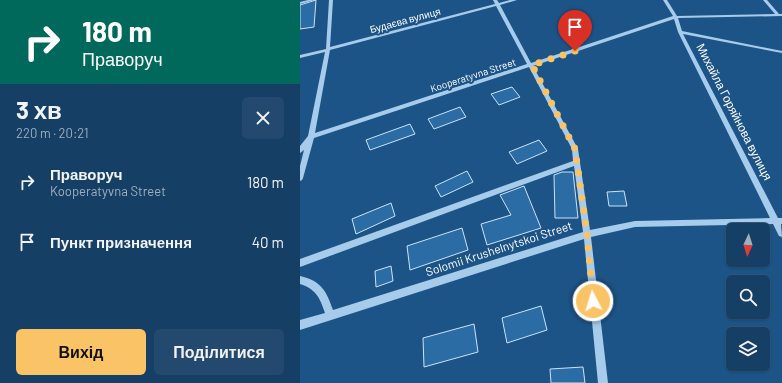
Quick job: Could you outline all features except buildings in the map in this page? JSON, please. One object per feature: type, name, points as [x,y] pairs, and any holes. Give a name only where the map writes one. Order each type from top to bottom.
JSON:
[{"type":"street","points":[[300,3],[314,0]]},
{"type":"street","points":[[300,178],[311,137],[328,49],[331,0]]},
{"type":"street","name":"Будаєва вулиця","points":[[300,57],[497,2],[515,0]]},
{"type":"street","name":"Михайла Горяйнова вулиця","points":[[665,0],[676,17],[680,32],[779,221],[782,234]]},
{"type":"street","points":[[765,0],[780,15]]},
{"type":"street","points":[[497,2],[532,65],[575,149],[587,234],[603,383]]},
{"type":"street","name":"Kooperatyvna Street","points":[[311,137],[676,17],[780,15]]},
{"type":"street","points":[[680,32],[782,52]]},
{"type":"street","points":[[300,151],[311,137]]},
{"type":"street","points":[[300,263],[577,162]]},
{"type":"street","name":"Solomii Krushelnytskoi Street","points":[[300,325],[587,234],[635,224],[779,221]]},
{"type":"street","points":[[300,280],[312,283],[320,290],[330,315]]},
{"type":"route","points":[[575,51],[532,65],[575,149],[587,234],[593,301]]}]
